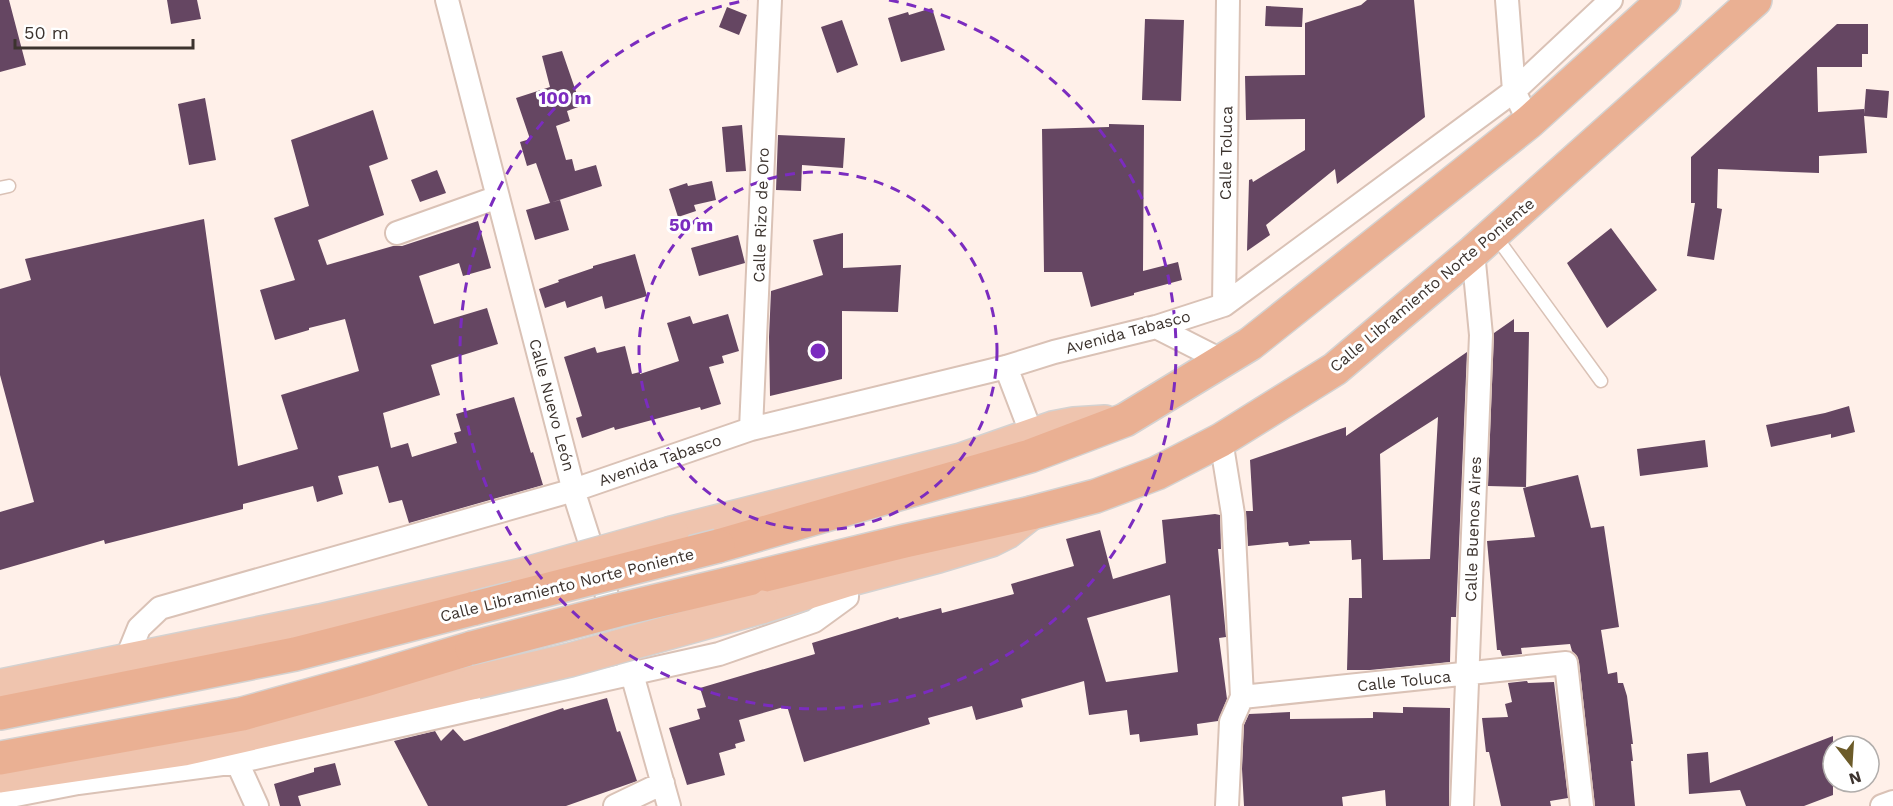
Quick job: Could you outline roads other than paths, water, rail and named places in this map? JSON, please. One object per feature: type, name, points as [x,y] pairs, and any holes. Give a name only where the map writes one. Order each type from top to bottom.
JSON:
[{"type":"highway","name":"Calle Libramiento Norte Poniente","points":[[0,713],[295,654],[718,546],[1030,456],[1125,420],[1250,344],[1529,122],[1664,0]]},
{"type":"highway","name":"Calle Libramiento Norte Poniente","points":[[0,758],[242,714],[472,648],[618,610],[755,593],[938,534],[1096,496],[1158,473],[1221,440],[1335,369],[1483,243],[1755,0]]},
{"type":"main road","name":"Calle Libramiento Norte Poniente","points":[[0,686],[320,621],[526,574],[672,533],[960,460],[1032,435],[1074,424],[1125,420]]},
{"type":"main road","name":"Calle Libramiento Norte Poniente","points":[[0,776],[184,749],[570,660],[755,593],[847,580],[991,540],[1007,532],[1031,513]]},
{"type":"street","name":"Calle Nuevo León","points":[[447,0],[574,490],[632,674],[669,806]]},
{"type":"street","name":"Calle Rizo de Oro","points":[[751,429],[770,0]]},
{"type":"street","name":"Calle Toluca","points":[[1224,306],[1228,0]]},
{"type":"street","points":[[1507,0],[1514,91],[1529,122]]},
{"type":"street","name":"Avenida Tabasco","points":[[126,660],[139,628],[160,608],[574,490],[751,429],[1006,367],[1054,352],[1156,327],[1224,306],[1514,91],[1611,0]]},
{"type":"street","points":[[396,233],[498,197]]},
{"type":"street","name":"Calle Buenos Aires","points":[[1462,806],[1483,243]]},
{"type":"street","points":[[1156,327],[1223,361]]},
{"type":"street","points":[[1006,367],[1032,435]]},
{"type":"street","points":[[1221,440],[1233,514],[1242,697],[1231,722],[1227,806]]},
{"type":"street","points":[[4,806],[0,799],[78,783],[237,762],[719,654],[814,621],[847,597],[847,580]]},
{"type":"street","name":"Calle Toluca","points":[[1242,697],[1566,663],[1582,806]]},
{"type":"street","points":[[237,762],[257,806]]},
{"type":"street","points":[[615,806],[663,783]]},
{"type":"street","points":[[1882,806],[1893,802]]},
{"type":"lane","points":[[1483,243],[1601,381]]}]
